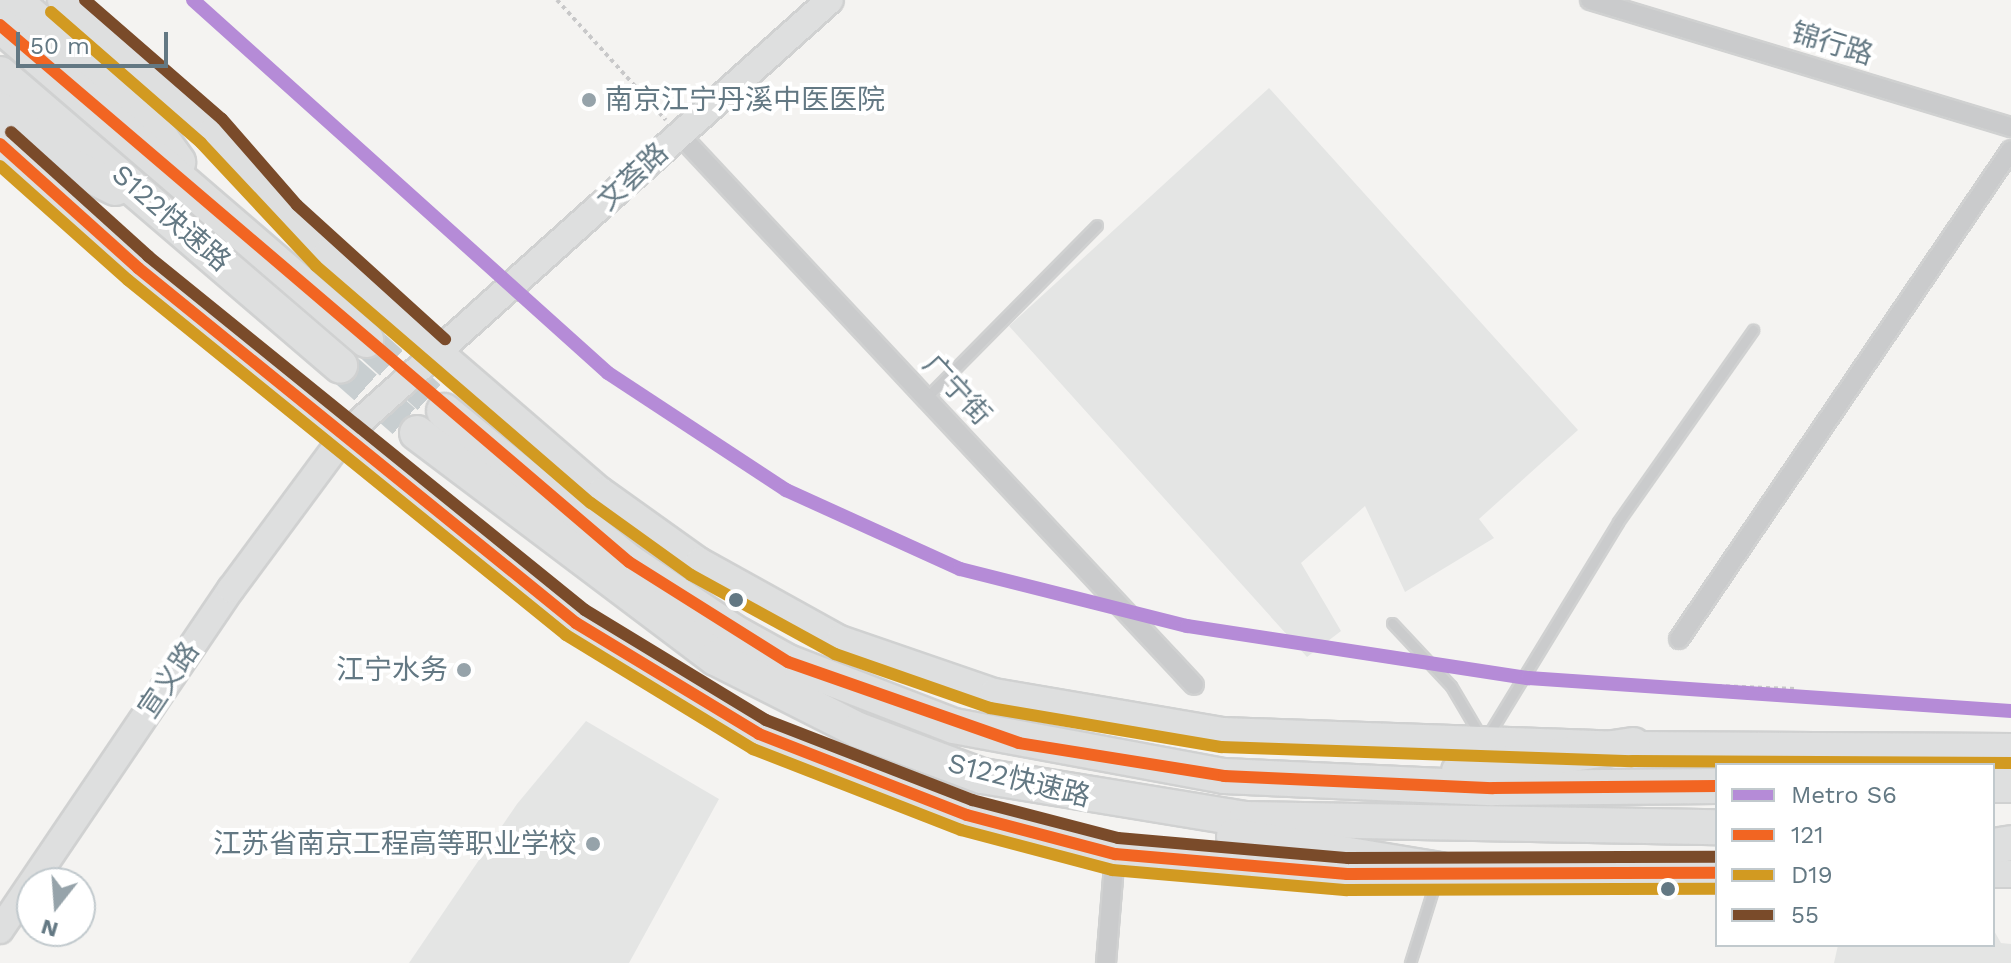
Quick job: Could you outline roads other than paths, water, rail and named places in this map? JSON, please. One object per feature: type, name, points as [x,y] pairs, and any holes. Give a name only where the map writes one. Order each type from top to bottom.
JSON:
[{"type":"highway","points":[[14,0],[145,116],[211,208]]},
{"type":"highway","name":"S122快速路","points":[[0,25],[366,340]]},
{"type":"highway","name":"S122快速路","points":[[0,74],[168,214],[340,365]]},
{"type":"highway","points":[[0,110],[66,163],[168,214]]},
{"type":"highway","name":"S122快速路","points":[[444,411],[629,562],[732,631],[844,685],[1019,743],[1224,776],[1362,785],[1715,786]]},
{"type":"highway","name":"S122快速路","points":[[417,433],[618,590],[788,698],[982,776],[1102,801],[1246,819],[1715,827]]},
{"type":"highway","points":[[1362,785],[1633,745]]},
{"type":"highway","points":[[1102,801],[1247,839],[1440,870]]},
{"type":"street","points":[[61,0],[212,131],[286,216],[434,351],[601,491],[699,561],[840,639],[915,668],[994,692],[1207,729],[1484,737],[1633,745],[2011,747]]},
{"type":"street","name":"文荟路","points":[[345,435],[434,351],[830,0]]},
{"type":"street","name":"锦行路","points":[[1590,0],[2011,127]]},
{"type":"street","name":"广宁街","points":[[679,134],[1194,685]]},
{"type":"street","points":[[0,144],[138,268],[576,623],[759,734],[967,815],[1115,854],[1249,869],[1715,873]]},
{"type":"street","points":[[1679,639],[2011,150]]},
{"type":"street","name":"宣义路","points":[[0,930],[231,589],[345,435]]},
{"type":"street","points":[[1106,963],[1115,854]]},
{"type":"lane","points":[[926,398],[1097,225]]},
{"type":"lane","points":[[1392,623],[1451,686],[1484,737],[1609,535],[1753,330]]},
{"type":"lane","points":[[1410,963],[1440,870]]},
{"type":"tunnel","points":[[366,340],[444,411]]},
{"type":"tunnel","points":[[340,365],[417,433]]},
{"type":"metro line","name":"S6","points":[[193,0],[608,373],[786,490],[960,569],[1187,626],[1528,678],[2011,711]]},
{"type":"place","name":"南京江宁丹溪中医医院","points":[[589,100]]},
{"type":"place","name":"江宁水务","points":[[464,670]]},
{"type":"place","name":"江苏省南京工程高等职业学校","points":[[593,844]]}]
